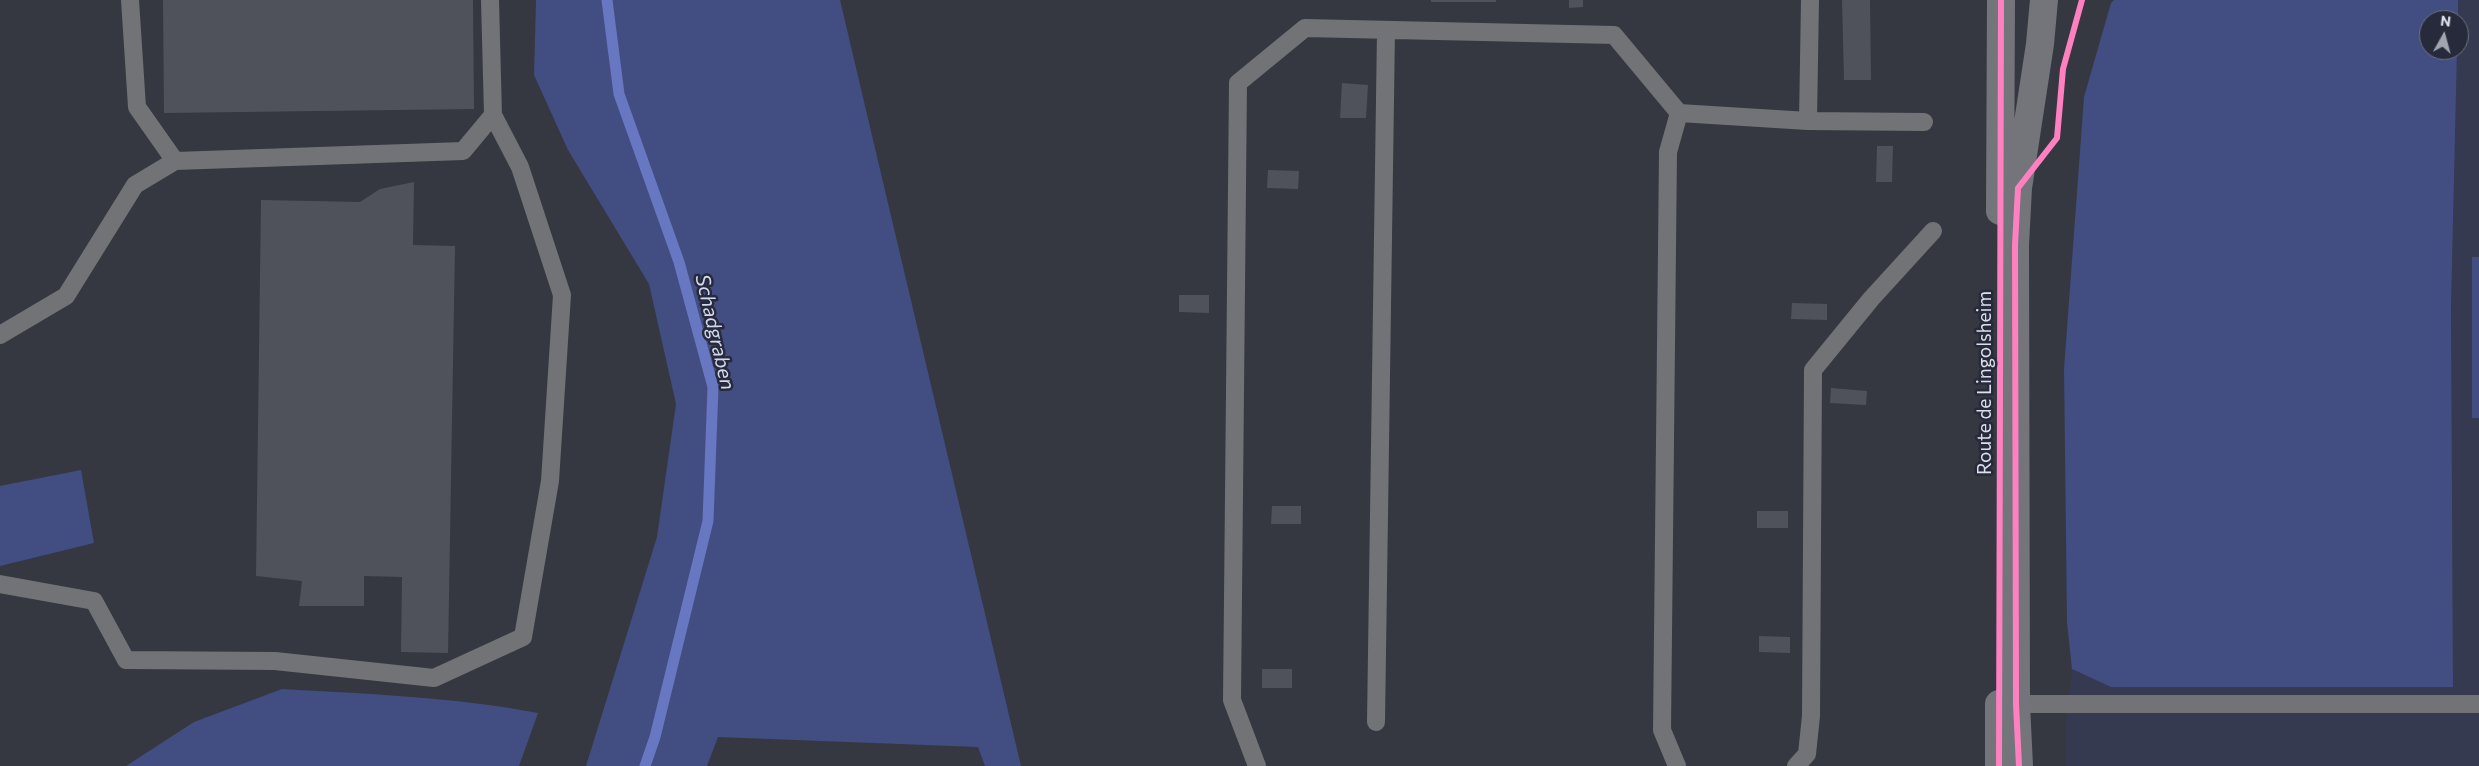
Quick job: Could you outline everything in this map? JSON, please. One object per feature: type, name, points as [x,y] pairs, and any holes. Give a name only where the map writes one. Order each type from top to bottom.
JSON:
[{"type":"main road","name":"Route de Lingolsheim","points":[[1999,766],[2001,0]]},
{"type":"main road","name":"Route de Lingolsheim","points":[[2019,766],[2016,704],[2016,245],[2018,188],[2040,44],[2044,0]]},
{"type":"lane","points":[[130,0],[137,107],[176,160]]},
{"type":"lane","points":[[0,584],[94,601],[126,660],[275,661],[434,678],[523,637],[550,481],[562,295],[520,167],[493,115],[490,0]]},
{"type":"lane","points":[[1808,121],[1810,0]]},
{"type":"lane","points":[[1257,766],[1232,700],[1238,83],[1305,28],[1614,35],[1679,114],[1808,121],[1924,122]]},
{"type":"lane","points":[[1376,722],[1386,30]]},
{"type":"lane","points":[[1677,766],[1662,730],[1662,720],[1668,152],[1679,114]]},
{"type":"lane","points":[[0,335],[66,296],[135,185],[176,160],[464,151],[493,115]]},
{"type":"lane","points":[[1796,766],[1806,754],[1811,716],[1813,370],[1872,299],[1933,231]]},
{"type":"lane","points":[[2016,704],[2479,704]]},
{"type":"shaded area","points":[[536,0],[840,0],[1021,766],[985,766],[978,747],[718,737],[707,766],[586,766],[657,537],[676,404],[649,284],[568,150],[534,75]]},
{"type":"shaded area","points":[[2114,0],[2458,0],[2458,10],[2419,10],[2419,60],[2457,60],[2451,307],[2453,687],[2111,687],[2072,669],[2067,622],[2064,369],[2084,97],[2111,3]]},
{"type":"shaded area","points":[[2458,0],[2479,0],[2479,766],[2066,766],[2066,722],[2072,669],[2112,687],[2453,687],[2451,307],[2457,60],[2469,60],[2469,10],[2458,10]]},
{"type":"shaded area","points":[[2472,257],[2479,257],[2479,418],[2472,418]]},
{"type":"shaded area","points":[[81,470],[94,543],[0,566],[0,486]]},
{"type":"shaded area","points":[[282,689],[475,703],[538,713],[519,766],[126,766],[194,722]]},
{"type":"building","points":[[163,0],[473,0],[474,109],[164,113]]},
{"type":"building","points":[[1431,0],[1496,0],[1496,2],[1431,2]]},
{"type":"building","points":[[1569,0],[1583,0],[1583,7],[1569,8]]},
{"type":"building","points":[[1842,0],[1870,0],[1871,80],[1844,80]]},
{"type":"building","points":[[1342,83],[1368,85],[1366,118],[1340,118]]},
{"type":"building","points":[[1877,146],[1893,146],[1892,182],[1876,182]]},
{"type":"building","points":[[1268,170],[1299,171],[1298,189],[1267,188]]},
{"type":"building","points":[[414,182],[413,245],[455,246],[448,653],[401,652],[402,577],[364,576],[364,606],[299,606],[302,581],[256,576],[261,200],[360,202],[380,189]]},
{"type":"building","points":[[1179,295],[1209,295],[1209,313],[1179,312]]},
{"type":"building","points":[[1792,303],[1827,304],[1827,320],[1791,319]]},
{"type":"building","points":[[1831,388],[1867,391],[1866,405],[1830,403]]},
{"type":"building","points":[[1272,506],[1301,506],[1301,524],[1271,524]]},
{"type":"building","points":[[1757,511],[1788,511],[1788,528],[1757,528]]},
{"type":"building","points":[[1759,636],[1790,637],[1790,653],[1759,652]]},
{"type":"building","points":[[1262,669],[1292,669],[1292,688],[1262,688]]},
{"type":"waterway","name":"Schadgraben","points":[[607,0],[619,94],[679,262],[713,387],[708,521],[655,737],[645,766]]},
{"type":"cycle path","points":[[1999,766],[2001,0]]},
{"type":"cycle path","points":[[2019,766],[2016,704],[2015,245],[2018,188],[2057,138],[2063,69],[2082,0]]}]
